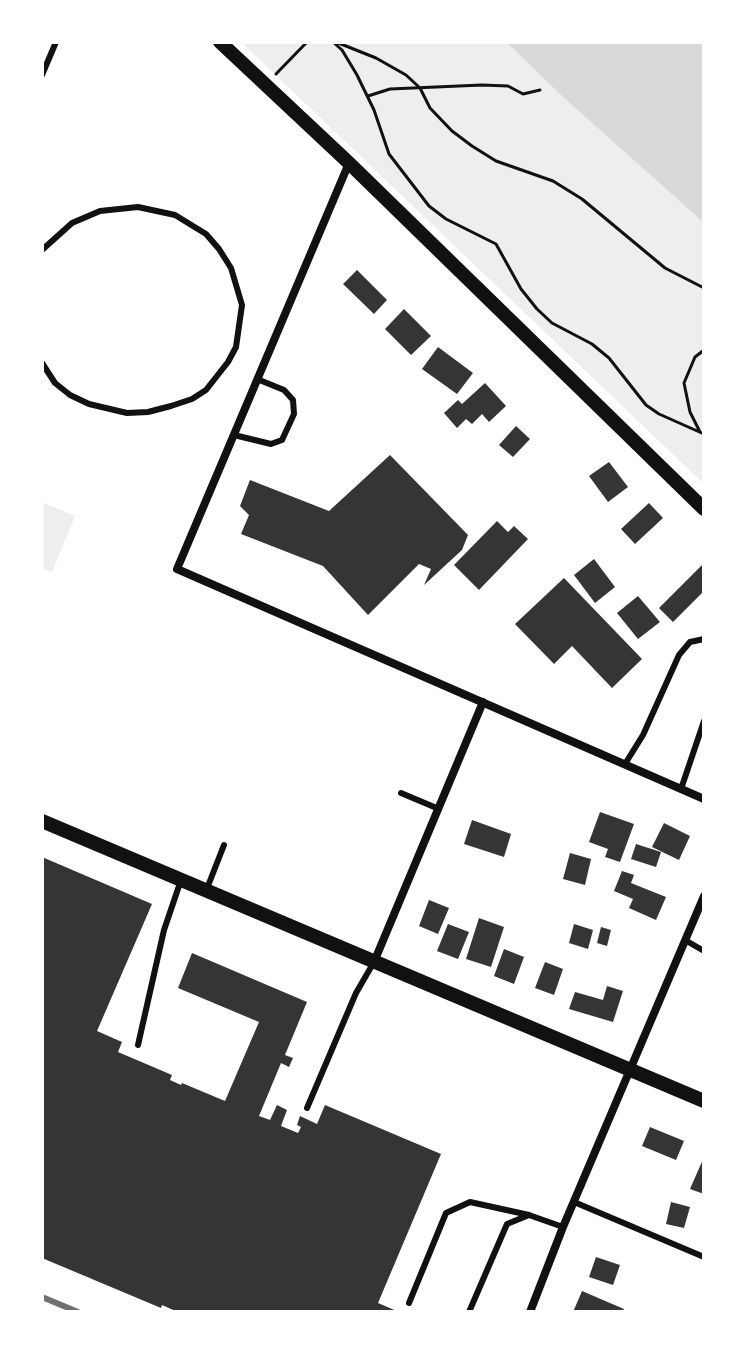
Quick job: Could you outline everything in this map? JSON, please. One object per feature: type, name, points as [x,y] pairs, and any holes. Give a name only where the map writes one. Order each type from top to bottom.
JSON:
[{"type":"street","points":[[220,42],[349,163],[704,509]]},
{"type":"street","points":[[349,163],[177,569],[704,799]]},
{"type":"street","points":[[374,962],[483,702]]},
{"type":"street","points":[[42,821],[704,1101]]},
{"type":"street","points":[[530,1312],[704,896]]},
{"type":"lane","points":[[42,75],[56,42]]},
{"type":"lane","points":[[42,250],[72,223],[100,211],[138,207],[175,215],[206,234],[219,249],[231,268],[242,305],[236,347],[228,362],[206,390],[171,406],[127,413],[89,404],[55,383],[42,363]]},
{"type":"lane","points":[[234,435],[271,444],[282,440],[294,414],[293,400],[284,390],[257,379]]},
{"type":"lane","points":[[625,764],[643,735],[679,655],[690,642],[704,639]]},
{"type":"lane","points":[[681,789],[704,721]]},
{"type":"lane","points":[[401,793],[439,809]]},
{"type":"lane","points":[[206,891],[224,845]]},
{"type":"lane","points":[[138,1045],[164,930],[181,880]]},
{"type":"lane","points":[[685,940],[704,951]]},
{"type":"lane","points":[[307,1108],[356,993],[374,962]]},
{"type":"lane","points":[[409,1303],[446,1213],[470,1202],[529,1215],[563,1227]]},
{"type":"lane","points":[[574,1202],[704,1257]]},
{"type":"lane","points":[[469,1312],[507,1224],[529,1215]]},
{"type":"path","points":[[276,74],[307,42]]},
{"type":"path","points":[[335,42],[376,58],[406,75],[420,88],[430,108],[472,146],[496,161],[553,181],[582,199],[665,268],[704,288]]},
{"type":"path","points":[[335,42],[368,96],[389,154],[429,206],[446,219],[496,244],[521,289],[537,309],[552,323],[592,344],[609,358],[646,405],[702,433]]},
{"type":"path","points":[[368,96],[390,89],[508,86],[523,94],[540,90]]},
{"type":"path","points":[[702,433],[690,412],[684,383],[695,357],[704,350]]},
{"type":"shaded area","points":[[241,42],[506,42],[704,223],[704,484]]},
{"type":"shaded area","points":[[506,42],[704,42],[704,223],[563,97]]},
{"type":"shaded area","points":[[42,502],[75,516],[52,572],[42,568]]},
{"type":"building","points":[[357,270],[387,300],[374,314],[343,284]]},
{"type":"building","points":[[404,309],[431,336],[411,355],[385,329]]},
{"type":"building","points":[[438,347],[473,373],[457,394],[422,369]]},
{"type":"building","points":[[485,383],[506,406],[489,422],[482,414],[472,424],[466,419],[457,428],[444,413],[458,400],[462,404]]},
{"type":"building","points":[[516,426],[530,439],[513,457],[499,445]]},
{"type":"building","points":[[390,455],[468,535],[462,550],[424,585],[431,569],[419,564],[368,615],[323,566],[241,534],[249,515],[240,506],[250,480],[329,511]]},
{"type":"building","points":[[609,462],[628,487],[608,502],[589,476]]},
{"type":"building","points":[[649,503],[663,518],[635,544],[621,529]]},
{"type":"building","points":[[497,521],[508,532],[514,526],[528,539],[479,590],[454,565]]},
{"type":"building","points":[[594,559],[615,587],[595,603],[574,575]]},
{"type":"building","points":[[704,563],[704,591],[673,622],[659,608]]},
{"type":"building","points":[[564,578],[642,659],[612,688],[572,646],[554,664],[515,624]]},
{"type":"building","points":[[638,596],[660,622],[638,639],[617,613]]},
{"type":"building","points":[[600,812],[634,824],[620,862],[605,857],[608,849],[589,842]]},
{"type":"building","points":[[472,820],[511,834],[504,857],[464,844]]},
{"type":"building","points":[[664,823],[690,836],[679,860],[652,847]]},
{"type":"building","points":[[636,844],[661,852],[656,867],[631,859]]},
{"type":"building","points":[[570,853],[591,859],[585,885],[563,879]]},
{"type":"building","points":[[42,857],[152,904],[97,1031],[122,1042],[118,1052],[172,1075],[170,1080],[225,1101],[259,1022],[178,988],[192,953],[307,1002],[285,1055],[293,1058],[289,1067],[281,1063],[259,1116],[270,1120],[277,1105],[287,1110],[281,1126],[298,1133],[300,1116],[317,1124],[325,1105],[441,1154],[378,1303],[399,1312],[178,1312],[162,1305],[161,1308],[42,1258]]},
{"type":"building","points":[[622,871],[634,875],[631,883],[666,897],[656,920],[629,908],[633,899],[614,891]]},
{"type":"building","points":[[429,900],[449,908],[438,934],[419,926]]},
{"type":"building","points":[[479,918],[504,927],[491,967],[466,959]]},
{"type":"building","points":[[448,924],[469,932],[458,959],[437,951]]},
{"type":"building","points":[[574,924],[593,930],[588,949],[569,943]]},
{"type":"building","points":[[601,927],[611,930],[607,946],[597,943]]},
{"type":"building","points":[[504,949],[524,957],[514,984],[494,976]]},
{"type":"building","points":[[545,962],[563,969],[554,995],[535,988]]},
{"type":"building","points":[[607,986],[623,991],[613,1022],[569,1009],[575,992],[603,1000]]},
{"type":"building","points":[[650,1127],[684,1141],[676,1160],[642,1146]]},
{"type":"building","points":[[704,1157],[704,1194],[690,1189]]},
{"type":"building","points":[[671,1202],[690,1207],[684,1228],[666,1224]]},
{"type":"building","points":[[596,1257],[620,1265],[613,1285],[589,1277]]},
{"type":"building","points":[[582,1291],[624,1309],[622,1312],[573,1312]]},
{"type":"railway","points":[[42,1297],[78,1312]]}]
